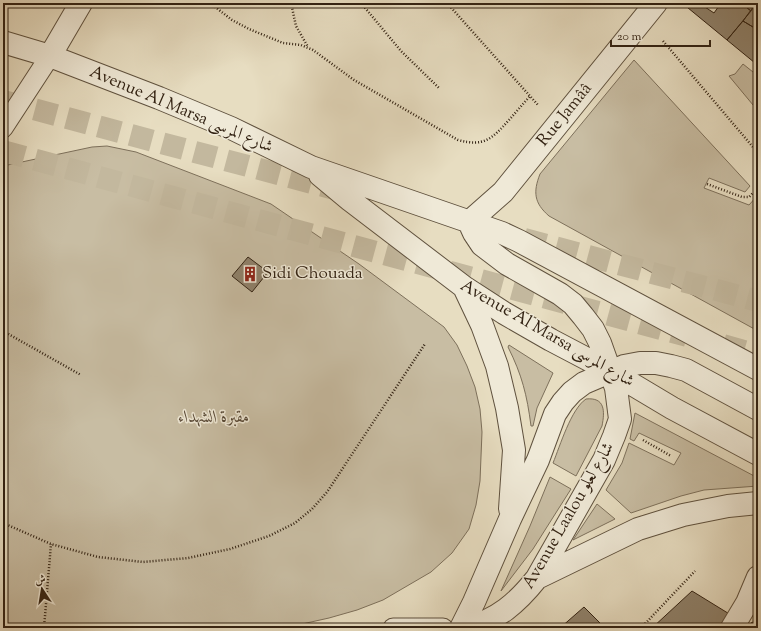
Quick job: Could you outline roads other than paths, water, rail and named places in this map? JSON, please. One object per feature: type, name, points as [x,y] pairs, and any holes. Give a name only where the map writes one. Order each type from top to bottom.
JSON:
[{"type":"street","points":[[50,56],[81,3]]},
{"type":"street","name":"Rue Jamââ","points":[[469,222],[503,192],[656,3]]},
{"type":"street","name":"Avenue Al Marsa شارع المرسى","points":[[3,42],[50,56],[117,81],[231,128],[311,167],[502,233],[758,369]]},
{"type":"street","name":"Avenue Al Marsa شارع المرسى","points":[[311,167],[350,200],[464,287],[504,313],[610,371],[672,408],[758,454]]},
{"type":"street","name":"Avenue Laalou شارع لعلو","points":[[466,628],[478,625],[501,614],[523,596],[537,578],[604,460],[620,419],[616,388],[600,343],[593,329],[572,304],[560,294],[507,264],[482,245],[469,222]]},
{"type":"street","points":[[464,287],[482,325],[497,366],[507,408],[514,450],[510,519]]},
{"type":"street","points":[[461,628],[538,460],[555,414],[572,392],[584,383],[624,366],[640,363],[656,363],[686,370],[758,409]]},
{"type":"street","points":[[537,578],[638,529],[683,515],[728,506],[758,503]]},
{"type":"street","points":[[732,628],[747,603],[758,577]]},
{"type":"lane","points":[[3,128],[50,56]]},
{"type":"lane","points":[[393,628],[443,628]]},
{"type":"tunnel","points":[[3,101],[342,191]]},
{"type":"tunnel","points":[[3,151],[687,336]]},
{"type":"tunnel","points":[[524,239],[758,301]]},
{"type":"tunnel","points":[[723,345],[758,355]]},
{"type":"place","name":"Sidi Chouada","points":[[250,274]]},
{"type":"park label","name":"مقبرة الشهداء","points":[[214,418]]}]
